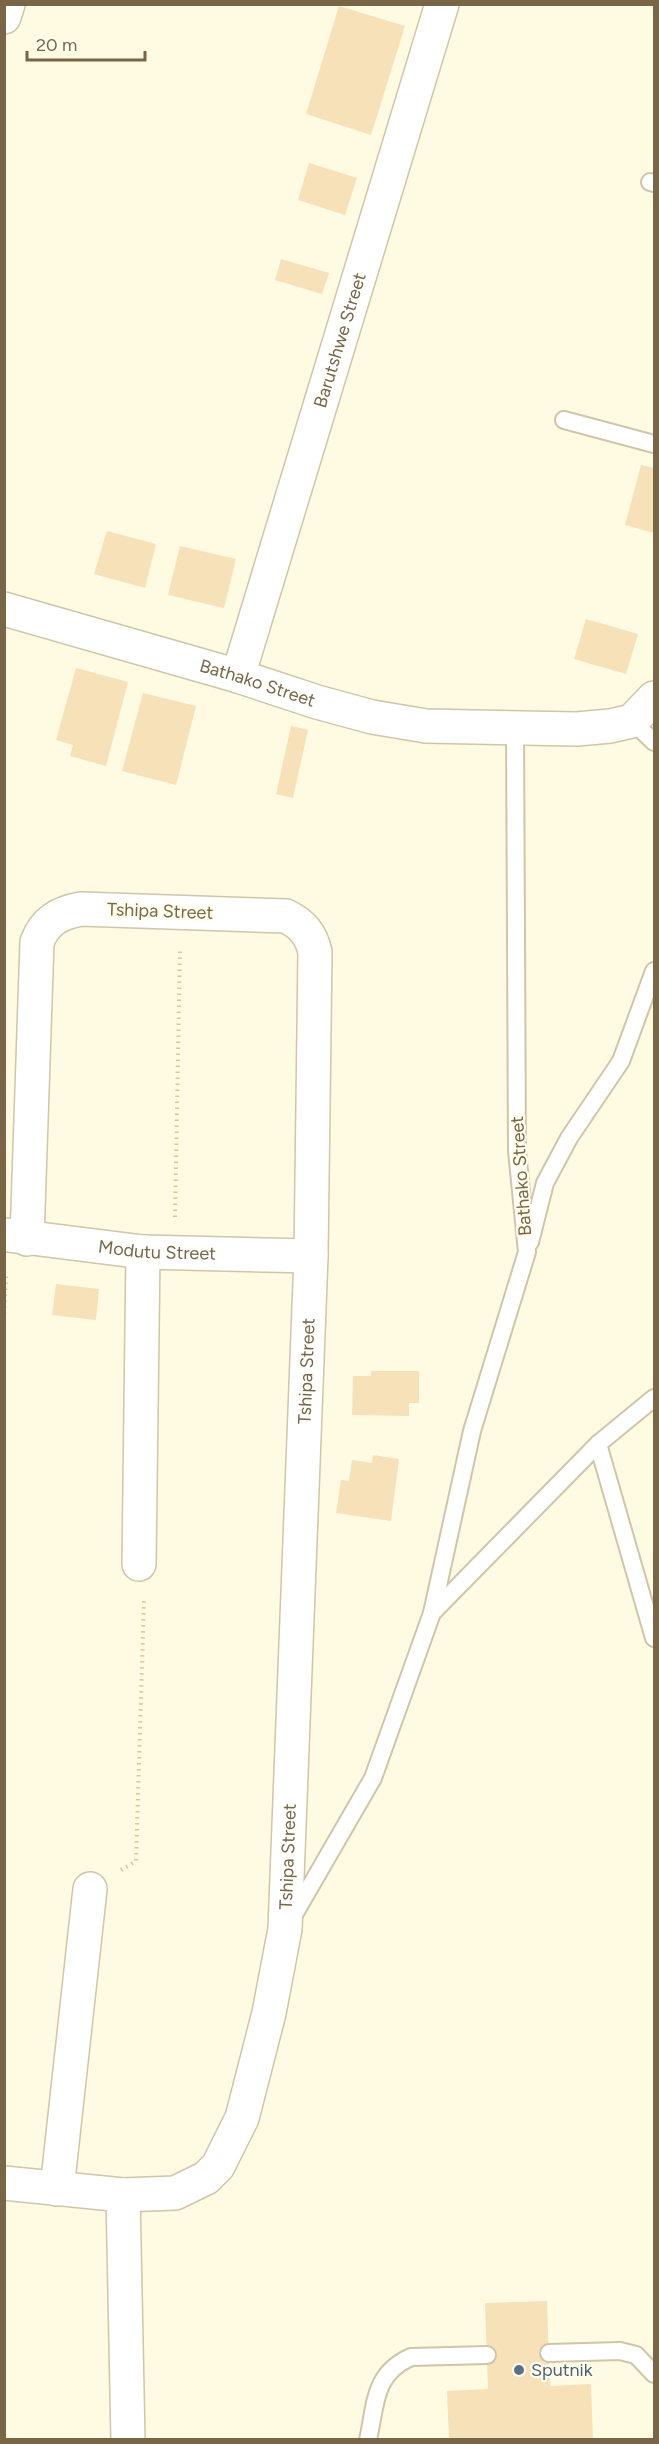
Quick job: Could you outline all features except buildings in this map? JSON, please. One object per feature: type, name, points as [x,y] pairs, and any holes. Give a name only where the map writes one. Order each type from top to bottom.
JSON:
[{"type":"street","points":[[4,17],[8,4]]},
{"type":"street","name":"Barutshwe Street","points":[[238,676],[442,4]]},
{"type":"street","name":"Bathako Street","points":[[4,609],[238,676],[317,702],[372,717],[426,726],[577,729],[610,726],[643,732],[654,698]]},
{"type":"street","name":"Tshipa Street","points":[[4,2183],[123,2195],[175,2193],[206,2178],[218,2166],[242,2118],[269,2013],[285,1929],[310,1256],[315,952],[311,938],[302,926],[286,916],[181,912],[81,909],[55,917],[42,931],[37,942],[13,1237]]},
{"type":"street","name":"Modutu Street","points":[[13,1237],[159,1253],[310,1256]]},
{"type":"street","points":[[139,1564],[159,1253]]},
{"type":"street","points":[[57,2189],[90,1889]]},
{"type":"street","points":[[123,2195],[128,2439]]},
{"type":"lane","points":[[564,420],[654,444]]},
{"type":"lane","name":"Bathako Street","points":[[285,1929],[373,1778],[432,1613],[472,1431],[527,1252],[517,1151],[515,726]]},
{"type":"lane","points":[[527,1252],[545,1183],[569,1138],[621,1061],[654,971]]},
{"type":"lane","points":[[432,1613],[598,1444],[654,1398]]},
{"type":"lane","points":[[598,1444],[654,1638]]},
{"type":"lane","points":[[549,2353],[620,2351],[636,2355],[654,2374]]},
{"type":"lane","points":[[368,2439],[381,2382],[388,2371],[411,2357],[487,2355]]},
{"type":"path","points":[[159,1253],[181,912]]},
{"type":"path","points":[[4,1320],[13,1237]]},
{"type":"path","points":[[90,1889],[136,1861],[144,1589],[139,1564]]},
{"type":"place","name":"Sputnik","points":[[519,2370]]}]
